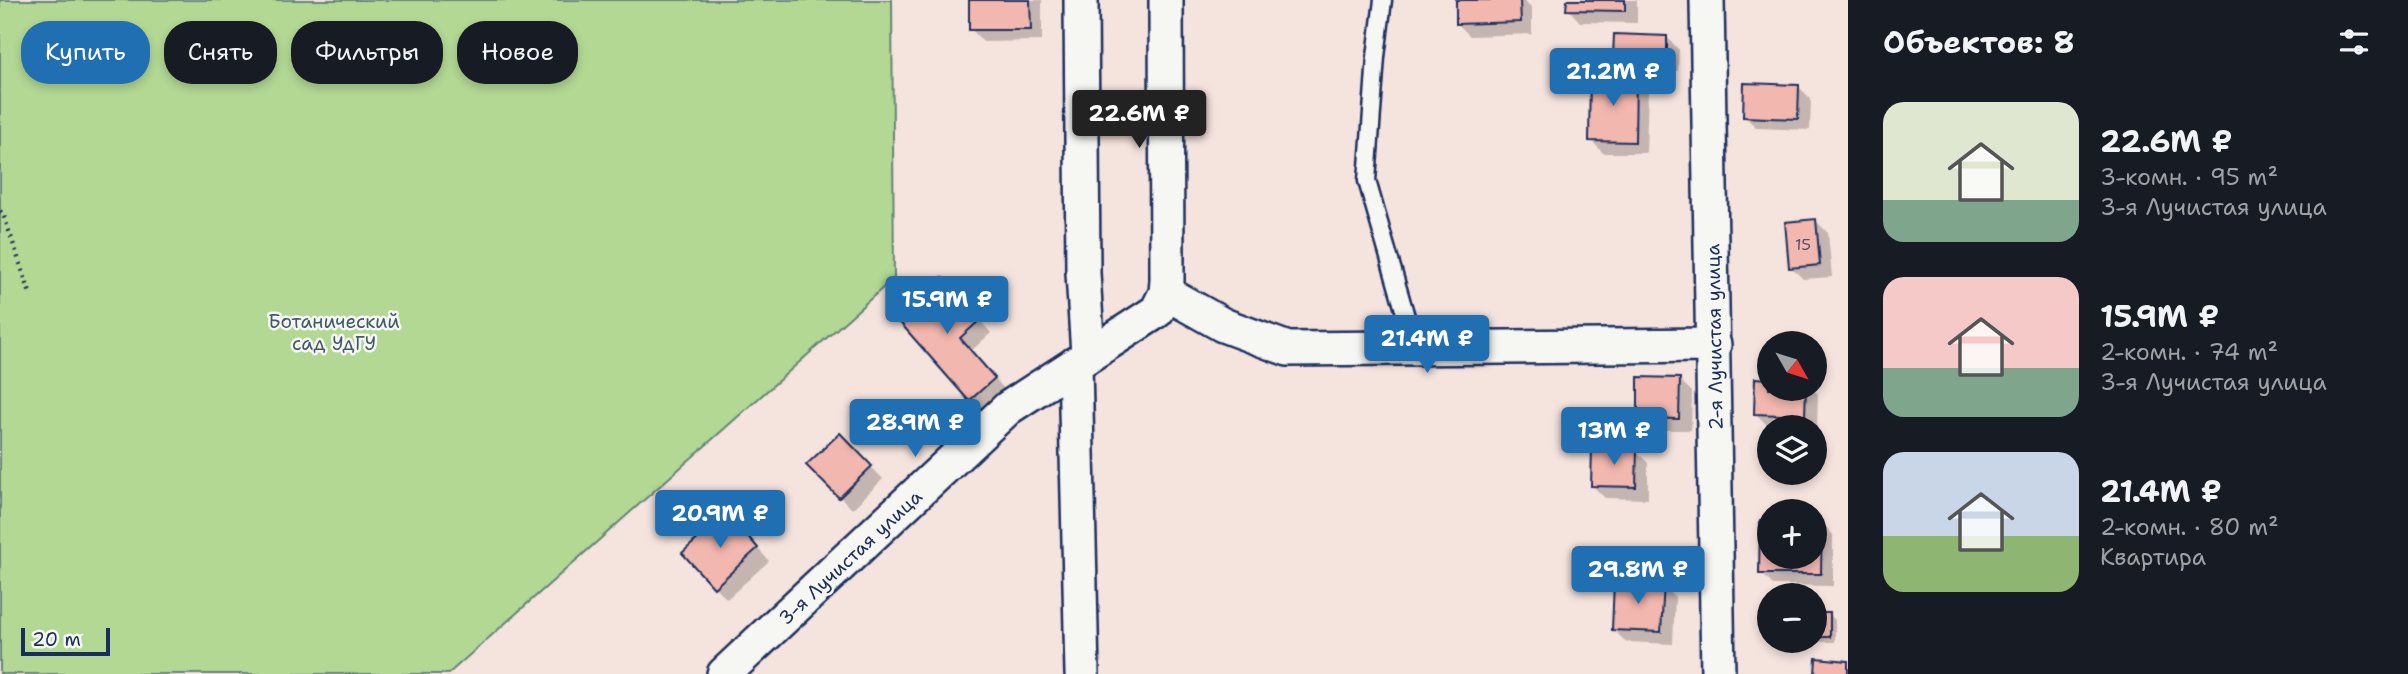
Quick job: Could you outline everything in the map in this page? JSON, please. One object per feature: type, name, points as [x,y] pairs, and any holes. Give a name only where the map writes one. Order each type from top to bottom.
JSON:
[{"type":"street","points":[[1080,0],[1083,273],[1082,674]]},
{"type":"street","points":[[1166,0],[1166,293],[1223,325],[1288,349],[1714,345]]},
{"type":"street","name":"2-я Лучистая улица","points":[[1707,0],[1718,674]]},
{"type":"street","name":"3-я Лучистая улица","points":[[724,674],[1008,408],[1157,311],[1166,293]]},
{"type":"lane","points":[[1383,0],[1367,181],[1415,348]]},
{"type":"path","points":[[0,211],[5,216],[31,296]]},
{"type":"green space","name":"Ботанический сад УдГУ","points":[[0,0],[892,0],[894,278],[448,674],[0,674]]},
{"type":"building","points":[[969,0],[1030,0],[1031,30],[969,30]]},
{"type":"building","points":[[1456,0],[1520,0],[1521,22],[1456,24]]},
{"type":"building","points":[[1567,0],[1625,0],[1625,11],[1566,10]]},
{"type":"building","points":[[1614,34],[1667,36],[1667,60],[1613,58]]},
{"type":"building","points":[[1590,74],[1636,75],[1635,142],[1589,141]]},
{"type":"building","points":[[1744,83],[1799,85],[1798,119],[1743,117]]},
{"type":"building","points":[[1816,219],[1820,265],[1789,268],[1785,222]]},
{"type":"building","points":[[942,277],[980,320],[960,338],[995,378],[969,401],[896,318]]},
{"type":"building","points":[[1638,377],[1680,378],[1679,419],[1638,418]]},
{"type":"building","points":[[1755,378],[1757,401],[1806,401],[1805,415],[1754,414]]},
{"type":"building","points":[[840,433],[872,466],[839,498],[806,465]]},
{"type":"building","points":[[1592,448],[1637,449],[1636,487],[1591,486]]},
{"type":"building","points":[[727,512],[758,548],[714,588],[682,553]]},
{"type":"building","points":[[1759,569],[1821,569],[1821,574],[1759,574]]},
{"type":"building","points":[[1614,581],[1664,583],[1661,632],[1612,630]]},
{"type":"building","points":[[1827,613],[1830,613],[1830,637],[1827,637]]},
{"type":"building","points":[[1816,658],[1848,661],[1848,674],[1815,674]]}]
